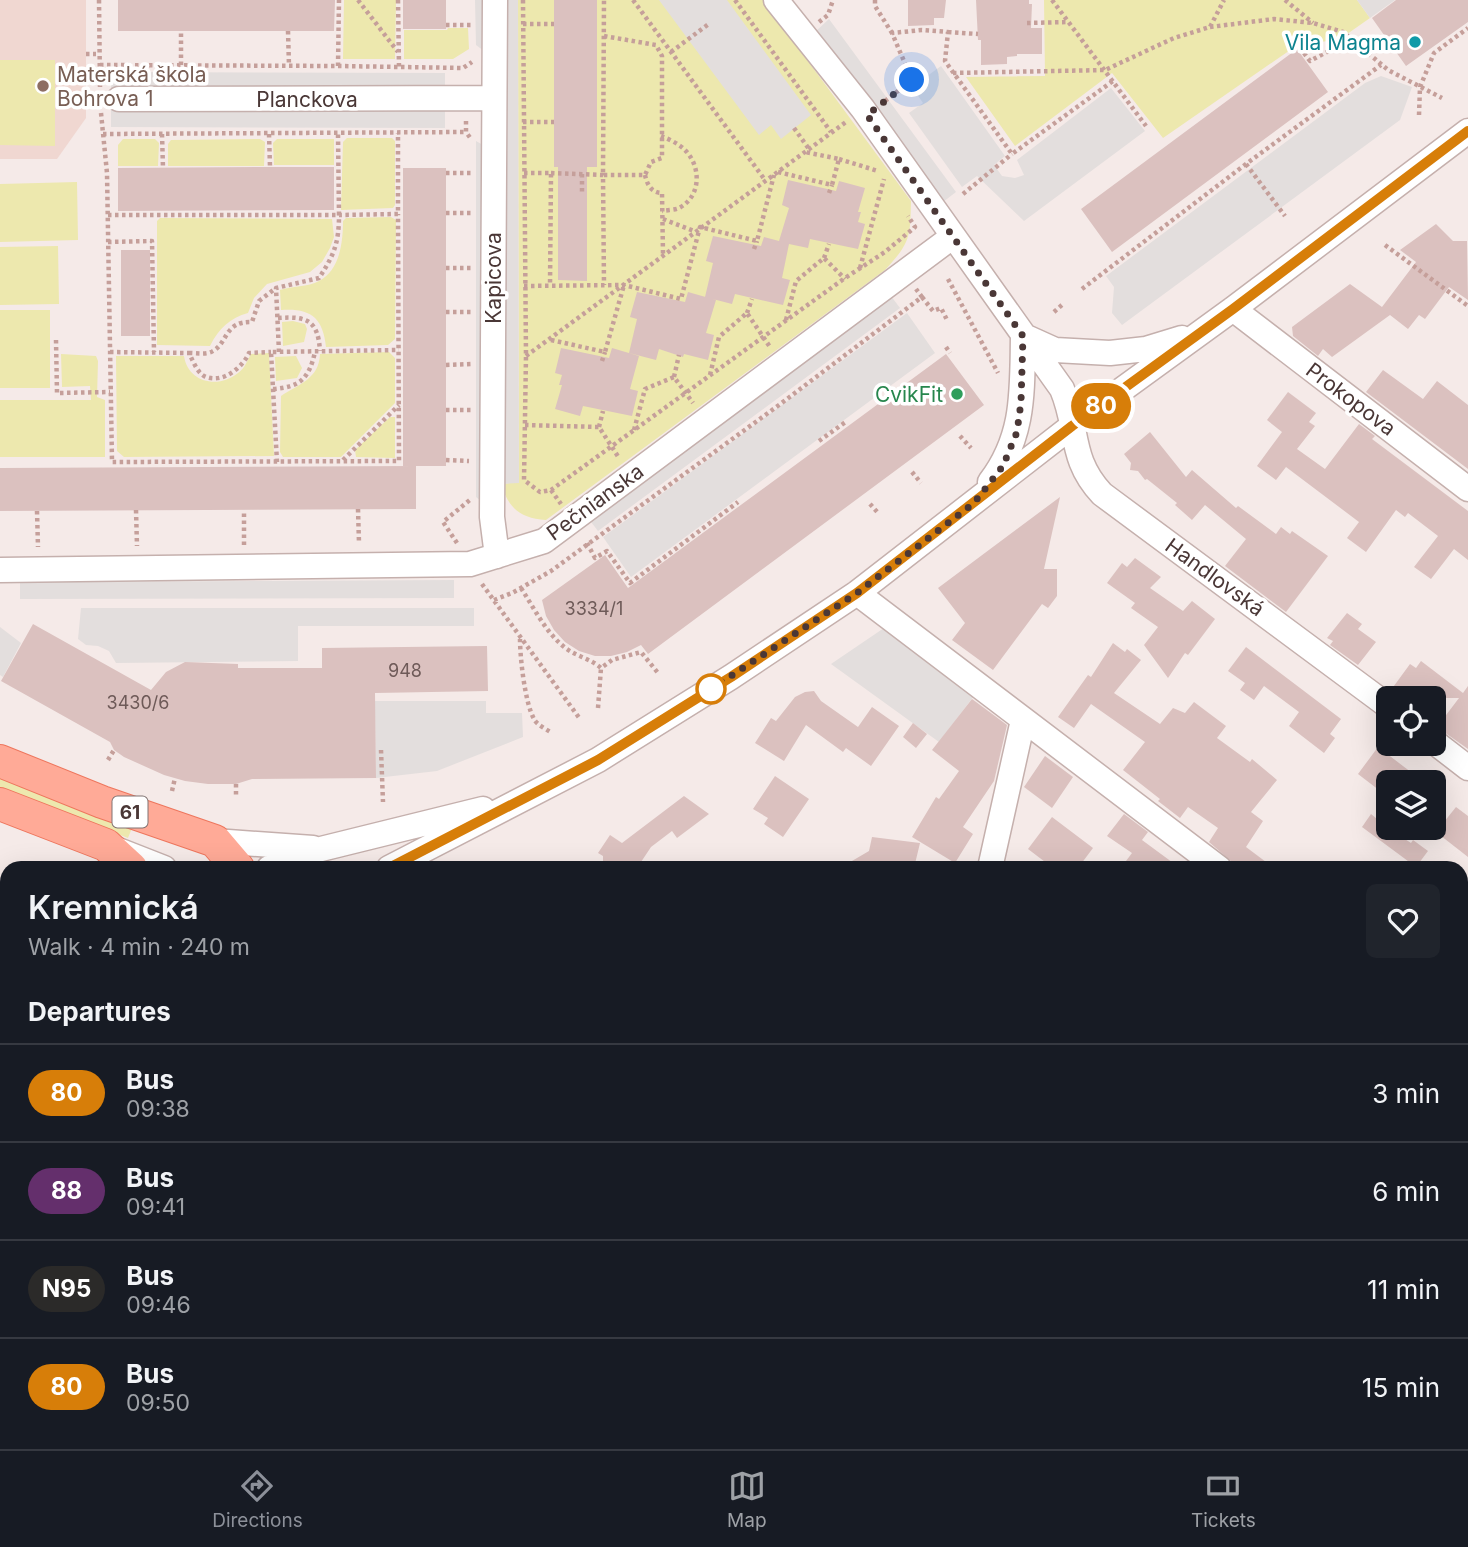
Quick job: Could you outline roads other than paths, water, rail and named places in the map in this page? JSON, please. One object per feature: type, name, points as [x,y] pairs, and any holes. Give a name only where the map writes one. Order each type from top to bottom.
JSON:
[{"type":"main road","points":[[0,744],[46,779]]},
{"type":"main road","name":"61","points":[[0,761],[102,802],[215,841]]},
{"type":"main road","name":"61","points":[[0,804],[106,845],[123,861]]},
{"type":"main road","points":[[215,841],[232,861]]},
{"type":"street","name":"Kapicova","points":[[495,0],[492,517],[497,556]]},
{"type":"street","name":"Handlovská","points":[[776,0],[857,119],[952,237],[1062,389],[1068,404],[1080,462],[1090,481],[1102,494],[1376,697]]},
{"type":"street","name":"Planckova","points":[[109,99],[494,98]]},
{"type":"street","points":[[403,861],[598,760],[857,593],[1072,426],[1233,309],[1468,131]]},
{"type":"street","name":"Pečnianska","points":[[0,570],[470,564],[544,541],[952,237]]},
{"type":"street","name":"Prokopova","points":[[1233,309],[1468,489]]},
{"type":"street","points":[[974,503],[1003,466],[1017,432],[1021,402],[1023,336],[1055,350],[1110,354],[1146,349],[1199,334]]},
{"type":"street","points":[[857,593],[1210,861]]},
{"type":"street","points":[[992,861],[1023,720]]},
{"type":"street","points":[[1446,751],[1468,768]]},
{"type":"street","points":[[289,861],[321,849],[527,797]]},
{"type":"street","points":[[215,841],[321,849]]},
{"type":"street","points":[[106,845],[146,861]]},
{"type":"place","name":"Vila Magma","points":[[1415,42]]},
{"type":"place","name":"Materská škola Bohrova 1","points":[[43,86]]},
{"type":"place","name":"CvikFit","points":[[957,394]]}]
